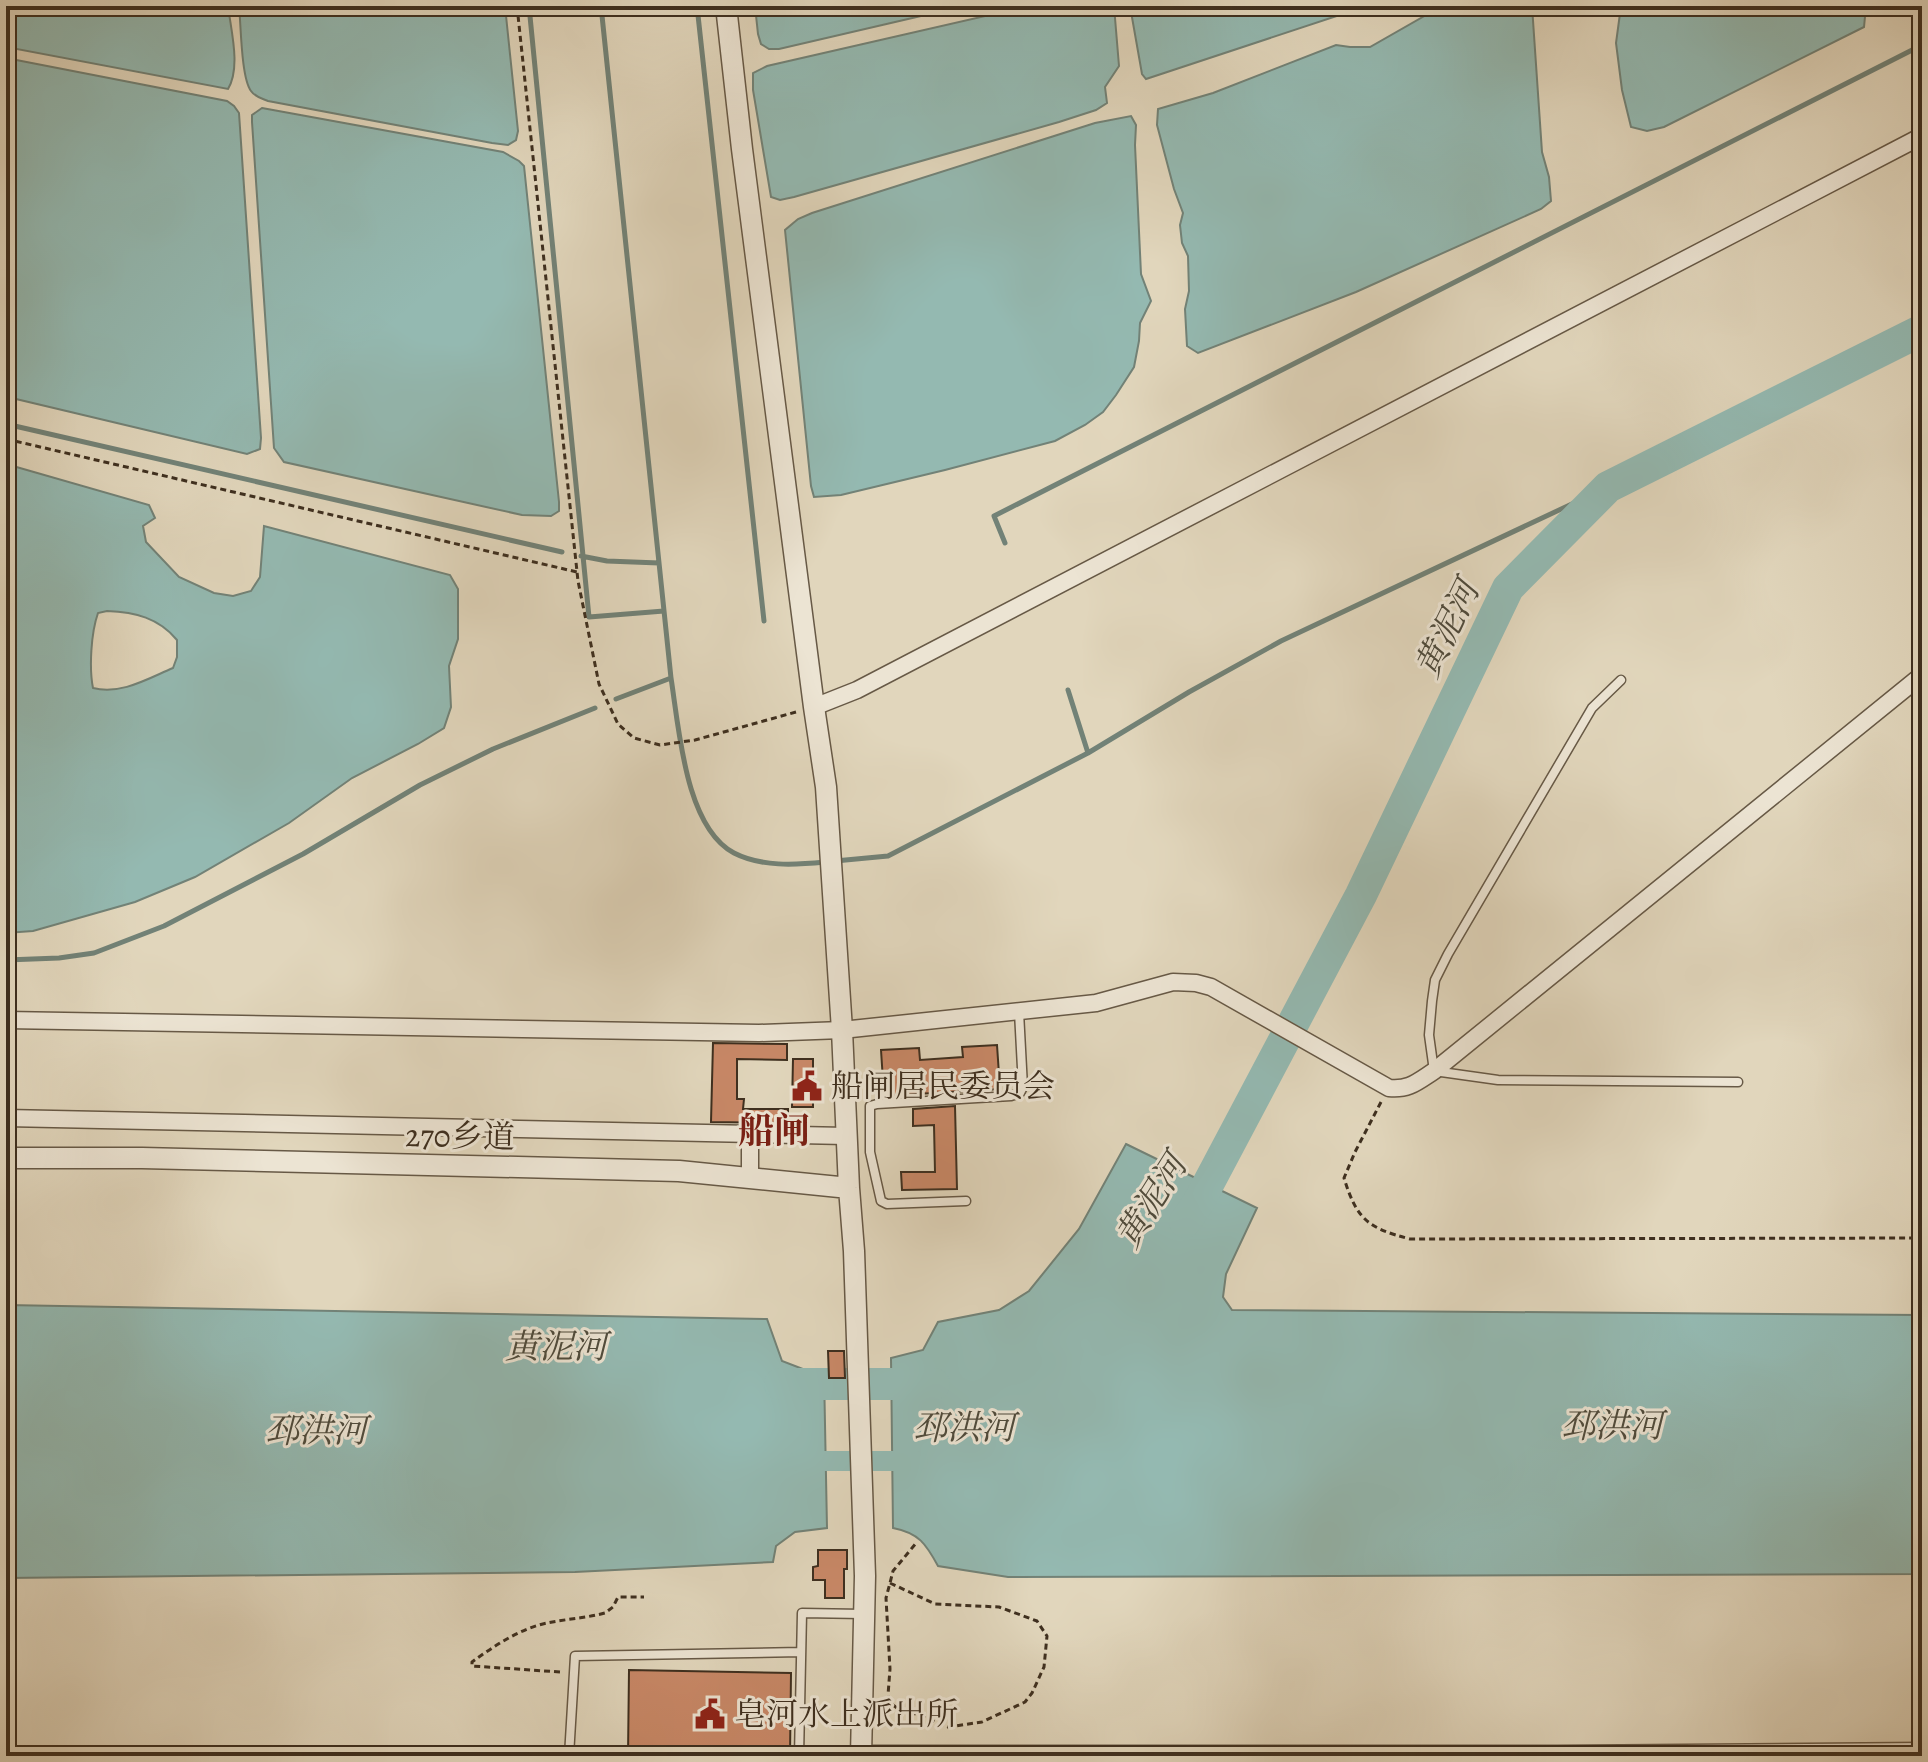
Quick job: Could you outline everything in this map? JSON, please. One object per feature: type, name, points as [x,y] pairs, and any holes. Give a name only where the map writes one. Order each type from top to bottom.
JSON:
[{"type":"street","points":[[726,6],[826,787],[854,1251],[865,1576],[861,1756],[1922,1753]]},
{"type":"street","points":[[814,707],[857,690],[1922,136]]},
{"type":"street","points":[[6,1020],[759,1033],[842,1030],[1096,1003],[1173,982],[1196,983],[1211,987],[1389,1088],[1401,1089],[1434,1071],[1922,675]]},
{"type":"street","points":[[6,1118],[846,1136]]},
{"type":"street","points":[[750,1134],[750,1179]]},
{"type":"street","name":"270乡道","points":[[6,1158],[142,1158],[679,1171],[849,1188]]},
{"type":"lane","points":[[1621,680],[1592,708],[1435,980],[1429,1035],[1434,1071],[1498,1080],[1738,1082]]},
{"type":"lane","points":[[966,1201],[887,1204],[881,1201],[870,1152],[870,1106],[1020,1093],[1023,1087],[1019,1011]]},
{"type":"lane","points":[[799,1756],[802,1613],[864,1614]]},
{"type":"lane","points":[[569,1756],[575,1656],[801,1652]]},
{"type":"path","points":[[517,6],[577,572],[599,684],[618,724],[634,738],[660,745],[814,707]]},
{"type":"path","points":[[6,439],[577,572]]},
{"type":"path","points":[[1389,1088],[1344,1178],[1351,1201],[1363,1217],[1381,1231],[1410,1239],[1922,1238]]},
{"type":"path","points":[[890,1583],[935,1604],[999,1607],[1037,1621],[1047,1636],[1044,1667],[1025,1702],[982,1722],[948,1727],[890,1703],[886,1598],[893,1571],[917,1542]]},
{"type":"path","points":[[573,1673],[472,1666],[472,1662],[532,1627],[605,1613],[613,1607],[618,1597],[644,1597]]},
{"type":"water","points":[[6,6],[228,6],[234,49],[232,80],[228,89],[6,47]]},
{"type":"water","points":[[239,6],[505,6],[518,131],[516,140],[508,145],[492,143],[258,97],[251,91],[245,75]]},
{"type":"water","points":[[755,6],[964,6],[769,49],[761,44]]},
{"type":"water","points":[[1029,6],[1114,6],[1119,66],[1105,87],[1107,103],[1096,110],[1059,122],[794,197],[780,200],[771,197],[753,90],[753,73],[767,66]]},
{"type":"water","points":[[1130,6],[1367,6],[1146,79],[1142,74]]},
{"type":"water","points":[[1442,6],[1532,6],[1542,152],[1551,201],[1541,209],[1356,292],[1198,353],[1187,346],[1185,309],[1189,291],[1188,256],[1182,243],[1180,225],[1183,213],[1157,125],[1158,109],[1213,93],[1336,45],[1370,47]]},
{"type":"water","points":[[1621,6],[1866,6],[1864,27],[1664,127],[1647,131],[1631,127],[1622,90],[1616,43]]},
{"type":"water","points":[[6,58],[227,101],[239,113],[260,449],[247,454],[16,399],[6,394]]},
{"type":"water","points":[[262,108],[503,152],[524,166],[559,511],[551,516],[522,515],[284,462],[274,448],[252,122],[252,115]]},
{"type":"water","points":[[1131,116],[1136,125],[1141,274],[1151,301],[1140,323],[1134,367],[1103,412],[1055,441],[841,495],[814,497],[785,230],[812,213],[1095,123]]},
{"type":"water","points":[[6,464],[149,505],[155,518],[143,526],[146,542],[179,577],[214,593],[233,596],[251,591],[260,577],[264,526],[450,575],[458,589],[458,639],[449,666],[451,707],[444,728],[352,778],[289,823],[195,877],[135,902],[33,931],[6,933]],"holes":[[[98,613],[137,615],[162,626],[177,640],[177,657],[173,668],[134,685],[103,690],[93,688],[91,650]]]},
{"type":"water","points":[[1126,1144],[1257,1208],[1226,1274],[1223,1297],[1232,1310],[1922,1315],[1922,1574],[1008,1577],[938,1566],[921,1541],[893,1528],[891,1358],[923,1350],[938,1322],[999,1310],[1029,1291],[1079,1229]]},
{"type":"water","points":[[6,1305],[767,1319],[782,1361],[808,1371],[824,1372],[827,1528],[795,1532],[776,1546],[773,1562],[575,1572],[6,1578]]},
{"type":"building","points":[[713,1043],[787,1044],[787,1060],[737,1059],[737,1099],[744,1099],[743,1109],[788,1109],[788,1123],[711,1122]]},
{"type":"building","points":[[997,1045],[1000,1089],[884,1096],[881,1050],[919,1048],[920,1060],[963,1057],[962,1047]]},
{"type":"building","points":[[793,1059],[813,1059],[813,1107],[792,1107]]},
{"type":"building","points":[[955,1106],[957,1189],[902,1190],[901,1172],[935,1172],[934,1125],[913,1126],[913,1109]]},
{"type":"building","points":[[828,1351],[844,1351],[845,1378],[829,1378]]},
{"type":"building","points":[[818,1550],[847,1550],[844,1598],[825,1598],[825,1580],[813,1580],[813,1567],[818,1566]]},
{"type":"building","name":"皂河水上派出所","points":[[629,1670],[791,1673],[790,1756],[628,1756]]},
{"type":"waterway","points":[[529,6],[589,617],[664,611]]},
{"type":"waterway","points":[[601,6],[671,678],[687,774],[705,822],[718,840],[734,853],[767,863],[825,862]]},
{"type":"waterway","points":[[697,6],[764,621]]},
{"type":"waterway","points":[[1005,543],[994,516],[1922,45]]},
{"type":"waterway","name":"黄泥河","points":[[1185,1222],[1198,1203],[1361,895],[1508,588],[1608,487],[1922,330]]},
{"type":"waterway","points":[[6,424],[562,552]]},
{"type":"waterway","points":[[835,861],[888,856],[1088,753],[1281,641],[1608,487]]},
{"type":"waterway","points":[[581,556],[607,561],[659,563]]},
{"type":"waterway","points":[[616,699],[671,678]]},
{"type":"waterway","points":[[1068,690],[1088,753]]},
{"type":"waterway","points":[[6,960],[94,953],[164,926],[303,854],[420,785],[493,749],[595,708]]},
{"type":"waterway","name":"黄泥河","points":[[780,1384],[934,1384]]},
{"type":"waterway","name":"邳洪河","points":[[798,1461],[918,1461]]},
{"type":"place","name":"船闸居民委员会","points":[[807,1086]]},
{"type":"place","name":"皂河水上派出所","points":[[710,1714]]},
{"type":"district","name":"船闸","points":[[774,1130]]}]
